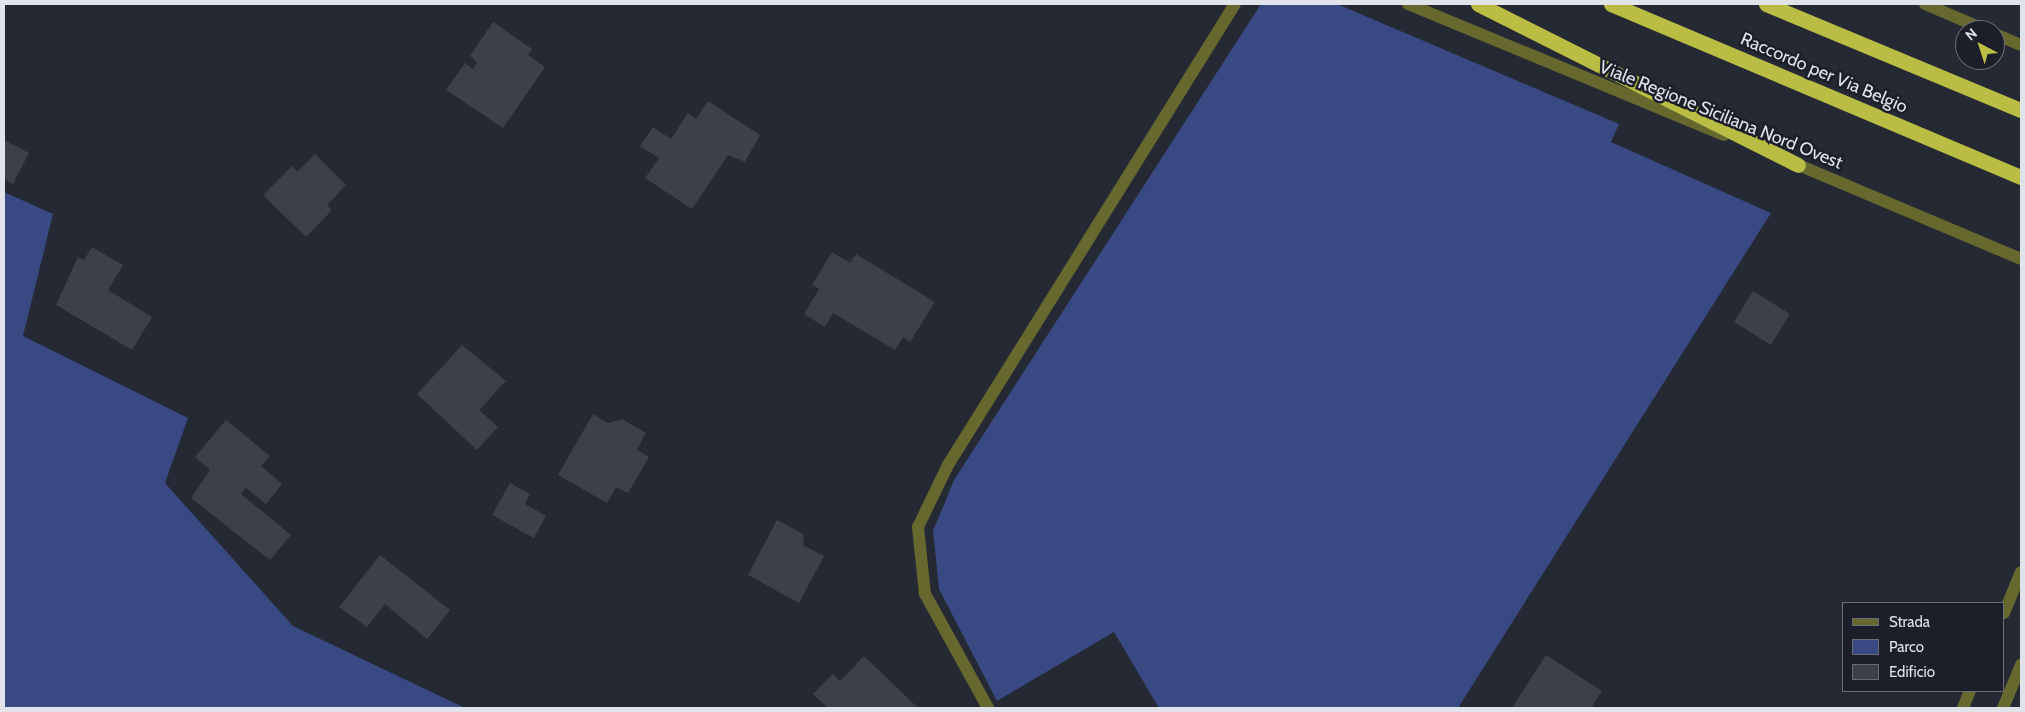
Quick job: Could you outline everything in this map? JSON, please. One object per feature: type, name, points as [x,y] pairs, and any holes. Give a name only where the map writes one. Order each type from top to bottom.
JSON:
[{"type":"highway","points":[[1478,4],[1798,165]]},
{"type":"highway","name":"Raccordo per Via Belgio","points":[[1611,4],[2021,177]]},
{"type":"highway","points":[[1766,4],[2021,110]]},
{"type":"street","points":[[988,708],[925,594],[918,527],[948,466],[1236,4]]},
{"type":"street","name":"Viale Regione Siciliana Nord Ovest","points":[[1408,4],[2021,259]]},
{"type":"street","points":[[1925,4],[1963,20]]},
{"type":"street","points":[[2005,38],[2021,45]]},
{"type":"street","points":[[2005,611],[2021,572]]},
{"type":"street","points":[[2003,708],[2021,665]]},
{"type":"street","points":[[1963,708],[1970,692]]},
{"type":"green space","points":[[1261,4],[1337,4],[1619,124],[1611,142],[1771,213],[1458,708],[1159,708],[1114,632],[997,701],[939,589],[933,531],[954,480]]},
{"type":"green space","points":[[4,192],[53,214],[23,336],[188,418],[165,483],[293,626],[465,708],[4,708]]},
{"type":"building","points":[[493,22],[532,49],[528,55],[545,67],[503,128],[446,90],[465,63],[473,69],[477,62],[470,56]]},
{"type":"building","points":[[708,101],[760,135],[745,162],[728,155],[692,209],[645,178],[659,158],[640,146],[653,127],[671,139],[688,113],[696,119]]},
{"type":"building","points":[[4,140],[29,153],[13,184],[4,179]]},
{"type":"building","points":[[315,154],[346,185],[327,205],[332,210],[306,237],[263,195],[292,166],[297,172]]},
{"type":"building","points":[[92,247],[123,265],[108,290],[152,317],[132,350],[56,305],[78,257],[84,260]]},
{"type":"building","points":[[832,252],[850,263],[856,254],[935,302],[910,342],[903,337],[895,350],[833,313],[825,327],[804,314],[819,289],[812,285]]},
{"type":"building","points":[[1753,291],[1790,314],[1771,345],[1734,322]]},
{"type":"building","points":[[462,345],[506,381],[479,410],[498,427],[477,450],[417,394]]},
{"type":"building","points":[[593,414],[608,423],[622,419],[646,433],[637,450],[649,457],[628,493],[616,487],[607,503],[558,475]]},
{"type":"building","points":[[226,420],[270,456],[261,466],[282,484],[266,504],[246,488],[241,494],[291,535],[270,560],[191,498],[210,470],[195,457]]},
{"type":"building","points":[[510,483],[530,494],[525,504],[546,516],[534,538],[492,515]]},
{"type":"building","points":[[777,520],[803,534],[804,546],[824,556],[799,603],[748,575]]},
{"type":"building","points":[[380,555],[450,610],[427,639],[385,604],[367,627],[339,607]]},
{"type":"building","points":[[1546,655],[1602,691],[1591,708],[1512,708]]},
{"type":"building","points":[[864,656],[918,708],[828,708],[813,694],[833,674],[840,681]]}]
